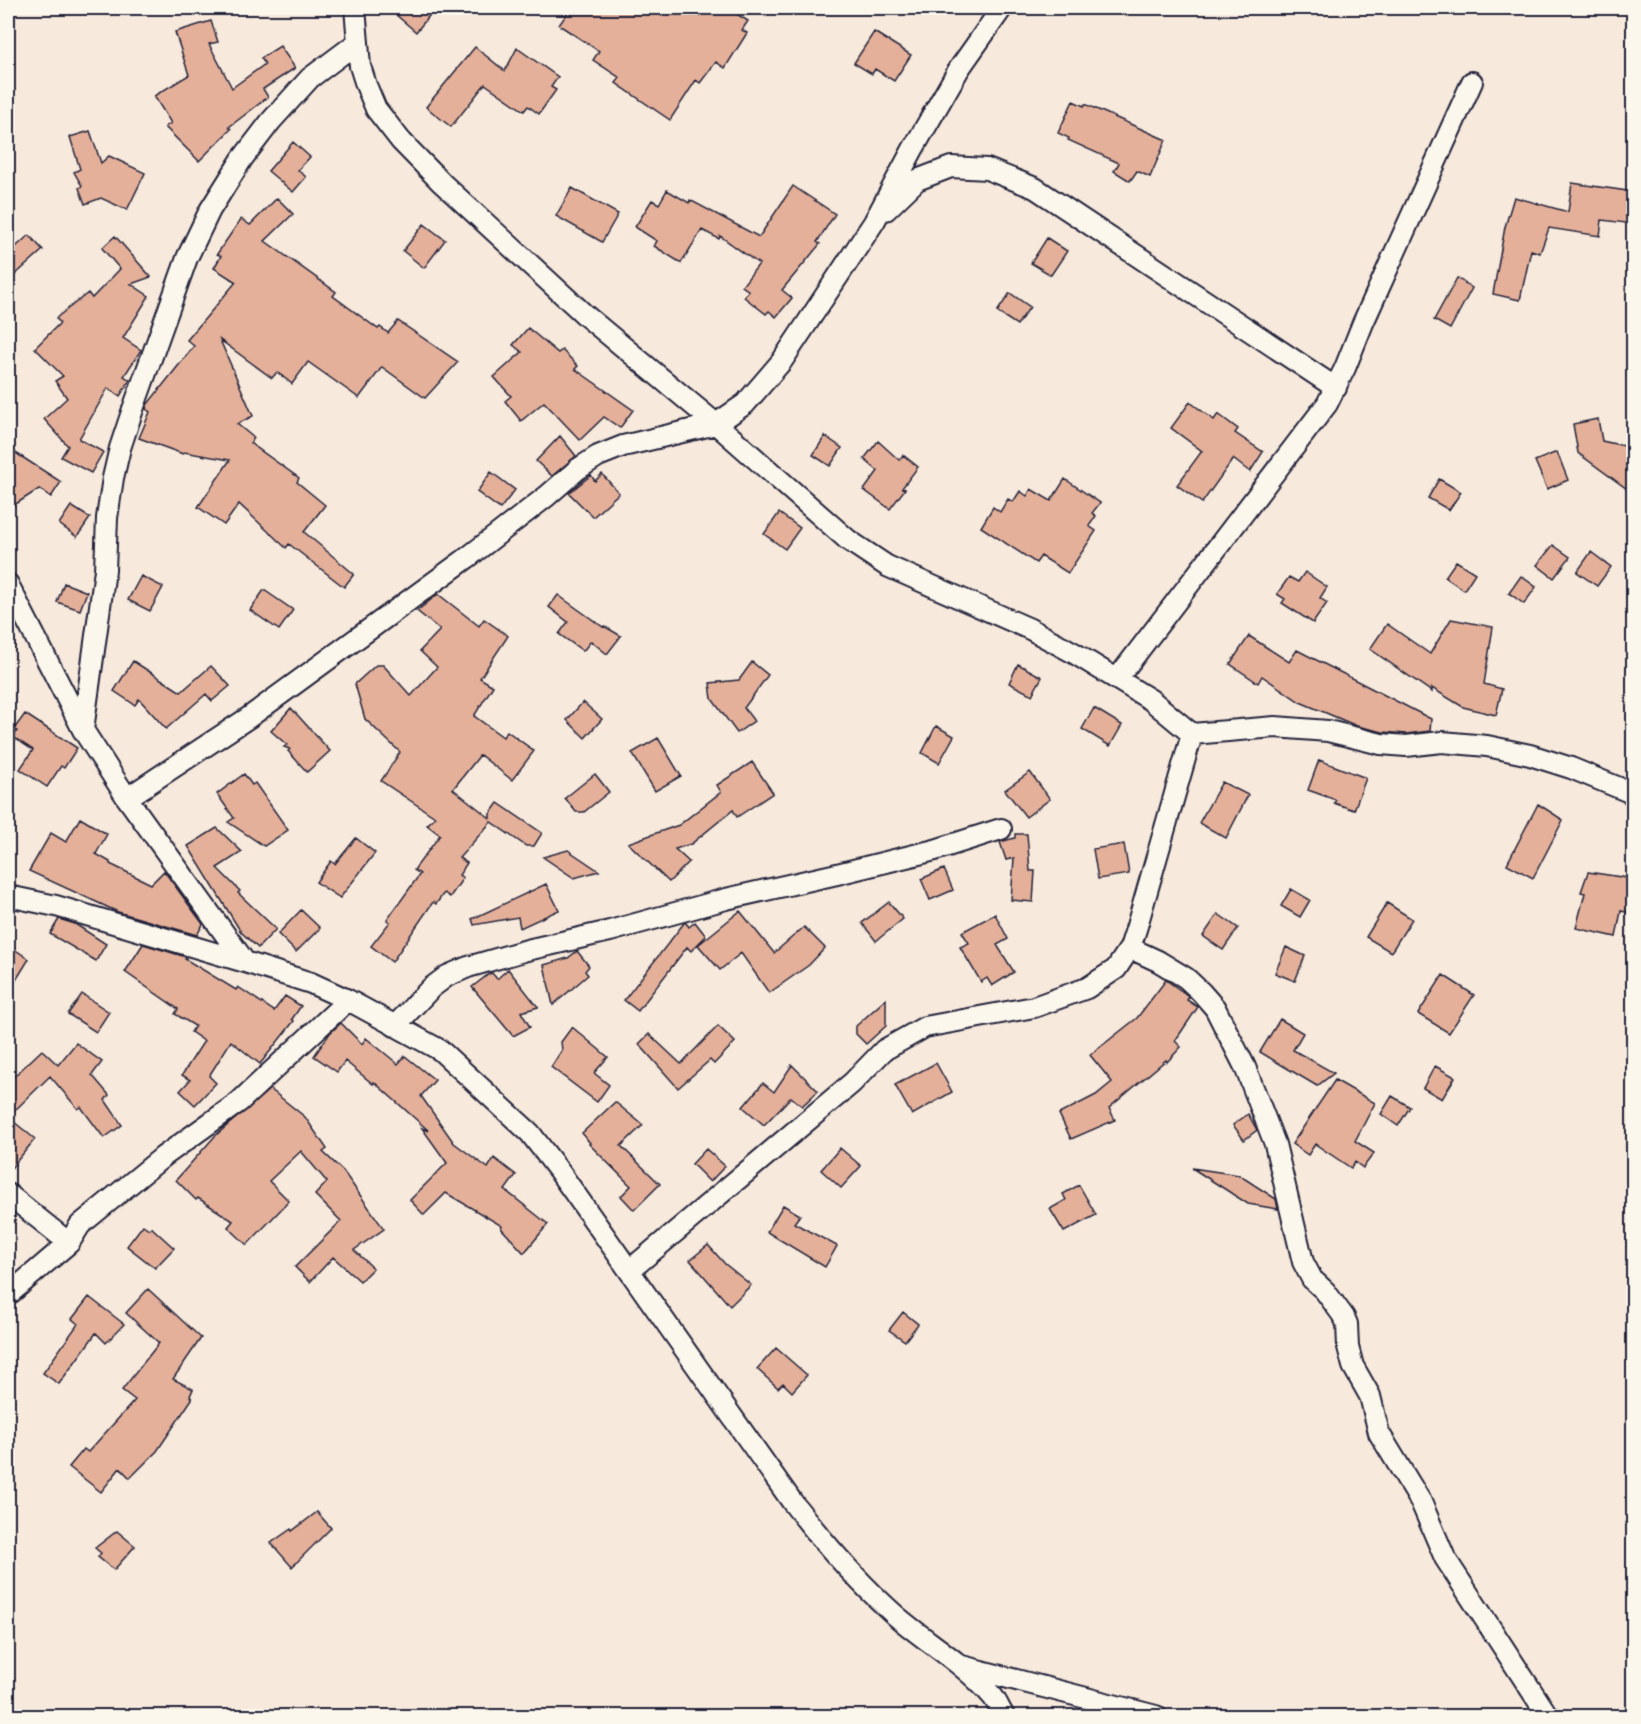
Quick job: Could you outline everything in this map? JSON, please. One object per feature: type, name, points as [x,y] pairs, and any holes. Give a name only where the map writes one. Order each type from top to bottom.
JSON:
[{"type":"street","points":[[356,8],[360,66],[376,109],[401,141],[442,183],[585,315],[716,424],[848,540],[888,566],[1030,628],[1151,700],[1192,734],[1275,727],[1328,731],[1381,744],[1407,746],[1442,742],[1487,746],[1530,755],[1571,768],[1634,794]]},
{"type":"street","points":[[128,798],[248,718],[458,565],[578,469],[598,456],[623,446],[716,424],[745,404],[782,361],[874,222],[959,69],[1002,8]]},
{"type":"street","points":[[83,730],[105,570],[107,518],[113,478],[132,412],[187,258],[210,210],[242,159],[271,121],[310,78],[358,42]]},
{"type":"street","points":[[1118,679],[1327,404],[1472,82]]},
{"type":"street","points":[[874,222],[917,180],[951,167],[987,169],[1035,188],[1336,388]]},
{"type":"street","points":[[8,584],[83,730],[128,798],[245,962]]},
{"type":"street","points":[[630,1270],[852,1083],[885,1050],[925,1027],[1034,1007],[1087,988],[1116,969],[1130,948],[1192,734]]},
{"type":"street","points":[[395,1026],[431,988],[447,976],[468,968],[527,950],[610,931],[726,899],[935,850],[1000,829]]},
{"type":"street","points":[[8,896],[56,906],[311,983],[348,1000],[440,1050],[531,1133],[780,1484],[821,1538],[853,1574],[895,1615],[959,1665],[993,1697],[1004,1716]]},
{"type":"street","points":[[1130,948],[1186,978],[1215,1008],[1245,1067],[1275,1144],[1303,1262],[1312,1280],[1325,1291],[1347,1324],[1348,1347],[1353,1366],[1370,1396],[1379,1433],[1421,1502],[1445,1558],[1548,1716]]},
{"type":"street","points":[[8,1296],[69,1243],[80,1225],[164,1156],[239,1102],[348,1000]]},
{"type":"street","points":[[8,1194],[69,1243]]},
{"type":"street","points":[[959,1665],[1156,1716]]},
{"type":"building","points":[[388,8],[420,8],[429,16],[416,32]]},
{"type":"building","points":[[571,8],[727,8],[748,21],[742,30],[747,33],[725,68],[716,62],[700,83],[696,80],[670,120],[616,83],[620,78],[593,60],[599,51],[559,25]]},
{"type":"building","points":[[211,21],[218,42],[209,44],[232,88],[265,64],[261,58],[280,46],[295,68],[263,89],[268,97],[229,127],[231,129],[199,161],[165,127],[171,123],[154,96],[189,75],[175,32]]},
{"type":"building","points":[[874,32],[911,55],[894,81],[875,69],[872,74],[854,63]]},
{"type":"building","points":[[475,47],[505,71],[517,48],[558,77],[551,87],[556,90],[539,114],[528,106],[524,111],[485,84],[451,127],[426,107]]},
{"type":"building","points":[[1073,101],[1084,106],[1085,104],[1166,140],[1150,177],[1137,171],[1130,181],[1114,171],[1119,163],[1068,140],[1069,138],[1058,133]]},
{"type":"building","points":[[90,131],[101,163],[109,156],[145,173],[127,210],[101,198],[85,204],[79,188],[82,186],[74,172],[80,169],[70,137]]},
{"type":"building","points":[[293,142],[310,157],[298,170],[306,177],[293,192],[268,171]]},
{"type":"building","points":[[1572,183],[1634,192],[1634,224],[1602,220],[1600,236],[1549,228],[1540,253],[1531,250],[1520,300],[1493,294],[1505,227],[1514,197],[1568,212]]},
{"type":"building","points":[[793,186],[835,214],[817,242],[820,244],[782,290],[792,298],[776,317],[769,311],[766,314],[744,297],[749,291],[742,286],[759,264],[720,236],[719,239],[702,230],[681,263],[654,246],[657,241],[635,227],[652,200],[659,204],[667,190],[759,237]]},
{"type":"building","points":[[572,188],[618,214],[602,242],[556,216]]},
{"type":"building","points":[[277,198],[293,214],[265,241],[336,292],[333,296],[378,329],[380,327],[388,333],[398,321],[458,362],[425,398],[382,367],[359,398],[308,362],[292,384],[277,372],[272,378],[220,340],[253,416],[237,424],[254,438],[250,443],[299,478],[297,482],[325,505],[304,532],[354,574],[344,587],[289,544],[286,548],[239,504],[224,525],[198,507],[230,460],[184,452],[183,454],[139,438],[150,412],[146,409],[147,405],[194,346],[187,340],[236,282],[214,268],[221,256],[217,254],[241,219],[250,225]]},
{"type":"building","points":[[424,224],[445,240],[424,268],[403,251]]},
{"type":"building","points":[[29,235],[43,250],[8,281],[8,254]]},
{"type":"building","points":[[115,236],[151,277],[131,284],[149,296],[123,338],[141,350],[124,376],[130,380],[120,396],[108,388],[79,439],[103,452],[91,473],[61,457],[68,446],[44,419],[67,398],[55,381],[63,376],[35,348],[60,323],[56,318],[88,293],[92,298],[120,269],[102,248]]},
{"type":"building","points":[[1047,238],[1067,251],[1051,275],[1031,263]]},
{"type":"building","points":[[1457,278],[1472,288],[1450,329],[1434,320]]},
{"type":"building","points":[[1010,293],[1030,307],[1017,325],[997,312]]},
{"type":"building","points":[[528,328],[558,353],[562,350],[578,366],[575,369],[633,410],[620,428],[604,417],[580,440],[544,402],[521,421],[505,401],[511,396],[494,377],[522,352],[513,345]]},
{"type":"building","points":[[1190,402],[1214,420],[1218,414],[1238,429],[1235,433],[1263,452],[1250,472],[1233,459],[1202,503],[1177,485],[1202,451],[1171,428]]},
{"type":"building","points":[[1598,419],[1602,441],[1634,448],[1634,494],[1578,453],[1573,424]]},
{"type":"building","points":[[560,436],[576,456],[552,476],[536,461]]},
{"type":"building","points":[[825,436],[842,448],[830,466],[813,455]]},
{"type":"building","points":[[878,441],[899,460],[903,455],[918,467],[890,509],[864,490],[878,471],[864,459]]},
{"type":"building","points":[[8,448],[61,482],[51,497],[39,489],[8,509]]},
{"type":"building","points":[[1557,452],[1568,480],[1547,489],[1535,461]]},
{"type":"building","points":[[491,472],[515,490],[500,509],[477,492]]},
{"type":"building","points":[[602,474],[619,493],[593,517],[569,493],[591,475],[595,481]]},
{"type":"building","points":[[1065,479],[1100,503],[1092,513],[1096,516],[1089,526],[1096,531],[1068,573],[1041,556],[1036,563],[981,527],[993,507],[1000,512],[1008,499],[1013,502],[1020,491],[1027,496],[1031,489],[1051,501]]},
{"type":"building","points":[[1439,479],[1461,492],[1449,510],[1428,498]]},
{"type":"building","points":[[71,506],[90,518],[77,537],[59,524]]},
{"type":"building","points":[[779,513],[800,528],[785,549],[764,534]]},
{"type":"building","points":[[1553,545],[1570,557],[1554,578],[1537,565]]},
{"type":"building","points":[[1591,552],[1611,567],[1597,586],[1577,572]]},
{"type":"building","points":[[1456,561],[1475,573],[1464,590],[1445,577]]},
{"type":"building","points":[[1305,572],[1327,587],[1320,598],[1327,603],[1313,623],[1282,603],[1285,599],[1277,594],[1289,577],[1298,582]]},
{"type":"building","points":[[141,576],[163,587],[150,611],[128,600]]},
{"type":"building","points":[[1521,576],[1536,587],[1524,604],[1509,593]]},
{"type":"building","points":[[64,583],[87,592],[80,610],[57,602]]},
{"type":"building","points":[[264,590],[293,610],[279,630],[250,610]]},
{"type":"building","points":[[438,594],[479,626],[484,619],[508,636],[480,678],[493,686],[474,716],[503,737],[507,731],[534,751],[512,780],[480,755],[453,789],[490,818],[490,814],[498,803],[542,833],[534,846],[526,846],[491,822],[459,858],[467,863],[459,875],[463,878],[450,897],[444,893],[436,904],[433,902],[392,962],[371,946],[390,922],[387,920],[420,874],[414,870],[440,835],[427,825],[435,817],[381,781],[400,752],[365,719],[355,684],[376,665],[383,665],[411,696],[437,667],[420,651],[440,630],[417,611]]},
{"type":"building","points":[[558,595],[603,627],[621,636],[607,654],[591,641],[583,651],[559,634],[568,622],[549,607]]},
{"type":"building","points":[[1451,619],[1493,627],[1484,684],[1502,689],[1496,715],[1463,707],[1432,688],[1432,692],[1370,649],[1387,624],[1430,654]]},
{"type":"building","points":[[1249,636],[1289,662],[1297,650],[1431,719],[1430,731],[1406,734],[1357,726],[1300,702],[1262,676],[1258,683],[1230,664]]},
{"type":"building","points":[[133,661],[181,692],[211,666],[230,686],[212,701],[206,694],[166,729],[139,699],[135,705],[114,691]]},
{"type":"building","points":[[752,662],[768,675],[744,708],[754,721],[737,733],[712,699],[710,683],[739,680]]},
{"type":"building","points":[[1018,664],[1042,677],[1032,695],[1009,683]]},
{"type":"building","points":[[583,702],[602,719],[585,738],[567,720]]},
{"type":"building","points":[[291,708],[330,751],[307,772],[288,751],[290,749],[284,747],[287,745],[271,731]]},
{"type":"building","points":[[1094,708],[1122,725],[1110,746],[1082,729]]},
{"type":"building","points":[[25,714],[77,748],[64,768],[61,766],[47,787],[20,769],[33,750],[13,737],[17,731],[14,729]]},
{"type":"building","points":[[936,726],[954,736],[939,763],[922,753]]},
{"type":"building","points":[[658,738],[681,776],[655,791],[632,753]]},
{"type":"building","points":[[1319,760],[1366,778],[1354,810],[1334,803],[1336,800],[1308,790]]},
{"type":"building","points":[[752,762],[773,793],[737,817],[733,810],[691,844],[675,849],[689,862],[669,882],[628,843],[679,825],[721,792],[717,785]]},
{"type":"building","points":[[1030,772],[1050,799],[1026,817],[1005,790]]},
{"type":"building","points":[[244,774],[252,785],[255,783],[288,830],[264,846],[228,822],[234,818],[217,794]]},
{"type":"building","points":[[595,774],[609,792],[584,812],[576,812],[565,798]]},
{"type":"building","points":[[1222,782],[1248,795],[1226,838],[1199,823]]},
{"type":"building","points":[[1538,804],[1563,820],[1533,878],[1507,864]]},
{"type":"building","points":[[80,818],[107,834],[96,854],[110,864],[151,884],[164,871],[203,924],[197,935],[118,912],[29,871],[51,833],[66,842]]},
{"type":"building","points":[[217,828],[242,852],[217,868],[240,891],[238,893],[276,929],[258,948],[241,932],[188,846]]},
{"type":"building","points":[[1015,834],[1027,834],[1030,871],[1035,871],[1033,902],[1011,900],[1014,858],[1006,860],[1000,842],[1015,838]]},
{"type":"building","points":[[356,838],[375,853],[340,898],[316,882],[331,861],[335,864]]},
{"type":"building","points":[[1124,844],[1129,874],[1098,879],[1093,849]]},
{"type":"building","points":[[568,850],[599,871],[574,878],[543,857]]},
{"type":"building","points":[[944,869],[953,890],[930,900],[921,879]]},
{"type":"building","points":[[1588,872],[1634,879],[1631,913],[1621,911],[1616,937],[1576,928],[1585,893],[1581,892]]},
{"type":"building","points":[[546,884],[559,910],[520,928],[518,917],[474,925],[472,919]]},
{"type":"building","points":[[1291,889],[1310,900],[1300,917],[1281,906]]},
{"type":"building","points":[[889,902],[903,919],[876,941],[862,923]]},
{"type":"building","points":[[1387,903],[1412,919],[1391,952],[1366,937]]},
{"type":"building","points":[[301,910],[320,928],[296,952],[278,934]]},
{"type":"building","points":[[740,911],[774,953],[804,927],[825,948],[809,965],[769,993],[741,953],[720,970],[698,945]]},
{"type":"building","points":[[995,914],[1008,939],[997,945],[1014,972],[992,986],[987,978],[981,982],[960,947],[969,943],[962,932]]},
{"type":"building","points":[[1218,914],[1238,928],[1223,950],[1203,936]]},
{"type":"building","points":[[59,919],[75,924],[106,944],[96,961],[50,934]]},
{"type":"building","points":[[695,922],[706,936],[691,951],[687,947],[638,1011],[624,1000],[684,923],[689,927]]},
{"type":"building","points":[[143,944],[186,957],[185,959],[236,990],[238,987],[274,1011],[285,996],[301,1006],[292,1019],[294,1021],[260,1064],[231,1041],[209,1076],[216,1083],[195,1105],[180,1091],[190,1080],[182,1075],[204,1041],[191,1032],[195,1026],[175,1014],[178,1009],[125,972]]},
{"type":"building","points":[[8,945],[29,959],[8,993]]},
{"type":"building","points":[[1286,947],[1305,956],[1295,981],[1275,973]]},
{"type":"building","points":[[577,951],[589,966],[585,971],[588,975],[553,1005],[544,965],[568,958]]},
{"type":"building","points":[[508,969],[538,1007],[521,1012],[530,1027],[513,1036],[472,987],[492,973],[497,979]]},
{"type":"building","points":[[1443,975],[1474,995],[1449,1033],[1418,1014]]},
{"type":"building","points":[[1166,980],[1187,995],[1189,997],[1187,1000],[1198,1007],[1175,1041],[1181,1047],[1167,1062],[1166,1060],[1109,1108],[1115,1120],[1071,1139],[1059,1114],[1096,1095],[1112,1082],[1090,1055],[1137,1018]]},
{"type":"building","points":[[82,994],[109,1012],[96,1032],[68,1014]]},
{"type":"building","points":[[886,999],[886,1026],[866,1044],[856,1034],[856,1026]]},
{"type":"building","points":[[1280,1019],[1303,1033],[1293,1050],[1334,1073],[1317,1086],[1260,1052]]},
{"type":"building","points":[[341,1023],[362,1044],[366,1038],[398,1064],[405,1056],[435,1080],[421,1096],[454,1143],[488,1168],[494,1158],[516,1175],[505,1190],[548,1224],[524,1253],[501,1228],[502,1226],[446,1193],[424,1215],[410,1200],[447,1163],[422,1128],[429,1131],[374,1082],[373,1084],[345,1061],[337,1072],[314,1056],[330,1033]]},
{"type":"building","points":[[718,1026],[735,1042],[714,1064],[710,1060],[678,1088],[639,1044],[649,1034],[681,1064]]},
{"type":"building","points":[[572,1027],[608,1057],[594,1073],[609,1085],[597,1102],[551,1067],[562,1050],[561,1042]]},
{"type":"building","points":[[76,1043],[102,1062],[92,1075],[109,1095],[105,1100],[122,1125],[104,1138],[81,1107],[78,1109],[50,1076],[8,1117],[8,1082],[42,1050],[58,1065]]},
{"type":"building","points":[[936,1063],[952,1092],[912,1115],[895,1085]]},
{"type":"building","points":[[792,1065],[818,1091],[802,1106],[791,1097],[764,1125],[743,1107],[763,1083],[774,1092]]},
{"type":"building","points":[[1435,1066],[1455,1077],[1442,1099],[1423,1088]]},
{"type":"building","points":[[1335,1080],[1375,1103],[1355,1141],[1374,1153],[1363,1168],[1355,1162],[1351,1168],[1315,1144],[1308,1155],[1292,1144]]},
{"type":"building","points":[[270,1089],[305,1117],[327,1149],[323,1152],[343,1171],[384,1229],[354,1250],[373,1268],[360,1281],[333,1257],[310,1282],[295,1267],[341,1221],[315,1195],[327,1182],[301,1151],[269,1181],[289,1201],[247,1245],[228,1227],[233,1221],[198,1198],[196,1200],[176,1180],[215,1136]]},
{"type":"building","points":[[1392,1096],[1410,1107],[1398,1126],[1381,1114]]},
{"type":"building","points":[[615,1102],[643,1125],[621,1146],[660,1184],[634,1210],[621,1196],[631,1186],[589,1144],[582,1133]]},
{"type":"building","points":[[1248,1114],[1257,1130],[1244,1140],[1233,1125]]},
{"type":"building","points":[[8,1117],[35,1139],[8,1172]]},
{"type":"building","points":[[840,1148],[861,1166],[841,1188],[821,1170]]},
{"type":"building","points":[[706,1149],[725,1166],[710,1182],[692,1164]]},
{"type":"building","points":[[1192,1168],[1239,1175],[1276,1199],[1278,1209],[1248,1204]]},
{"type":"building","points":[[1079,1185],[1096,1215],[1064,1232],[1050,1209],[1066,1200],[1063,1194]]},
{"type":"building","points":[[783,1205],[800,1215],[794,1223],[837,1246],[825,1267],[767,1232]]},
{"type":"building","points":[[143,1225],[149,1229],[151,1227],[174,1248],[155,1268],[127,1246]]},
{"type":"building","points":[[708,1245],[725,1264],[751,1285],[730,1306],[690,1260]]},
{"type":"building","points":[[148,1289],[201,1338],[173,1379],[193,1389],[190,1396],[192,1399],[157,1451],[130,1478],[120,1468],[101,1492],[69,1467],[84,1449],[88,1452],[135,1400],[122,1390],[159,1343],[126,1313]]},
{"type":"building","points":[[89,1297],[124,1324],[106,1343],[96,1333],[59,1384],[43,1373],[78,1324],[72,1319]]},
{"type":"building","points":[[903,1312],[918,1324],[905,1341],[889,1330]]},
{"type":"building","points":[[776,1348],[807,1375],[792,1392],[783,1383],[778,1388],[757,1369]]},
{"type":"building","points":[[317,1512],[331,1528],[292,1567],[271,1543]]},
{"type":"building","points":[[117,1531],[135,1546],[114,1570],[98,1557],[101,1553],[95,1548]]}]
